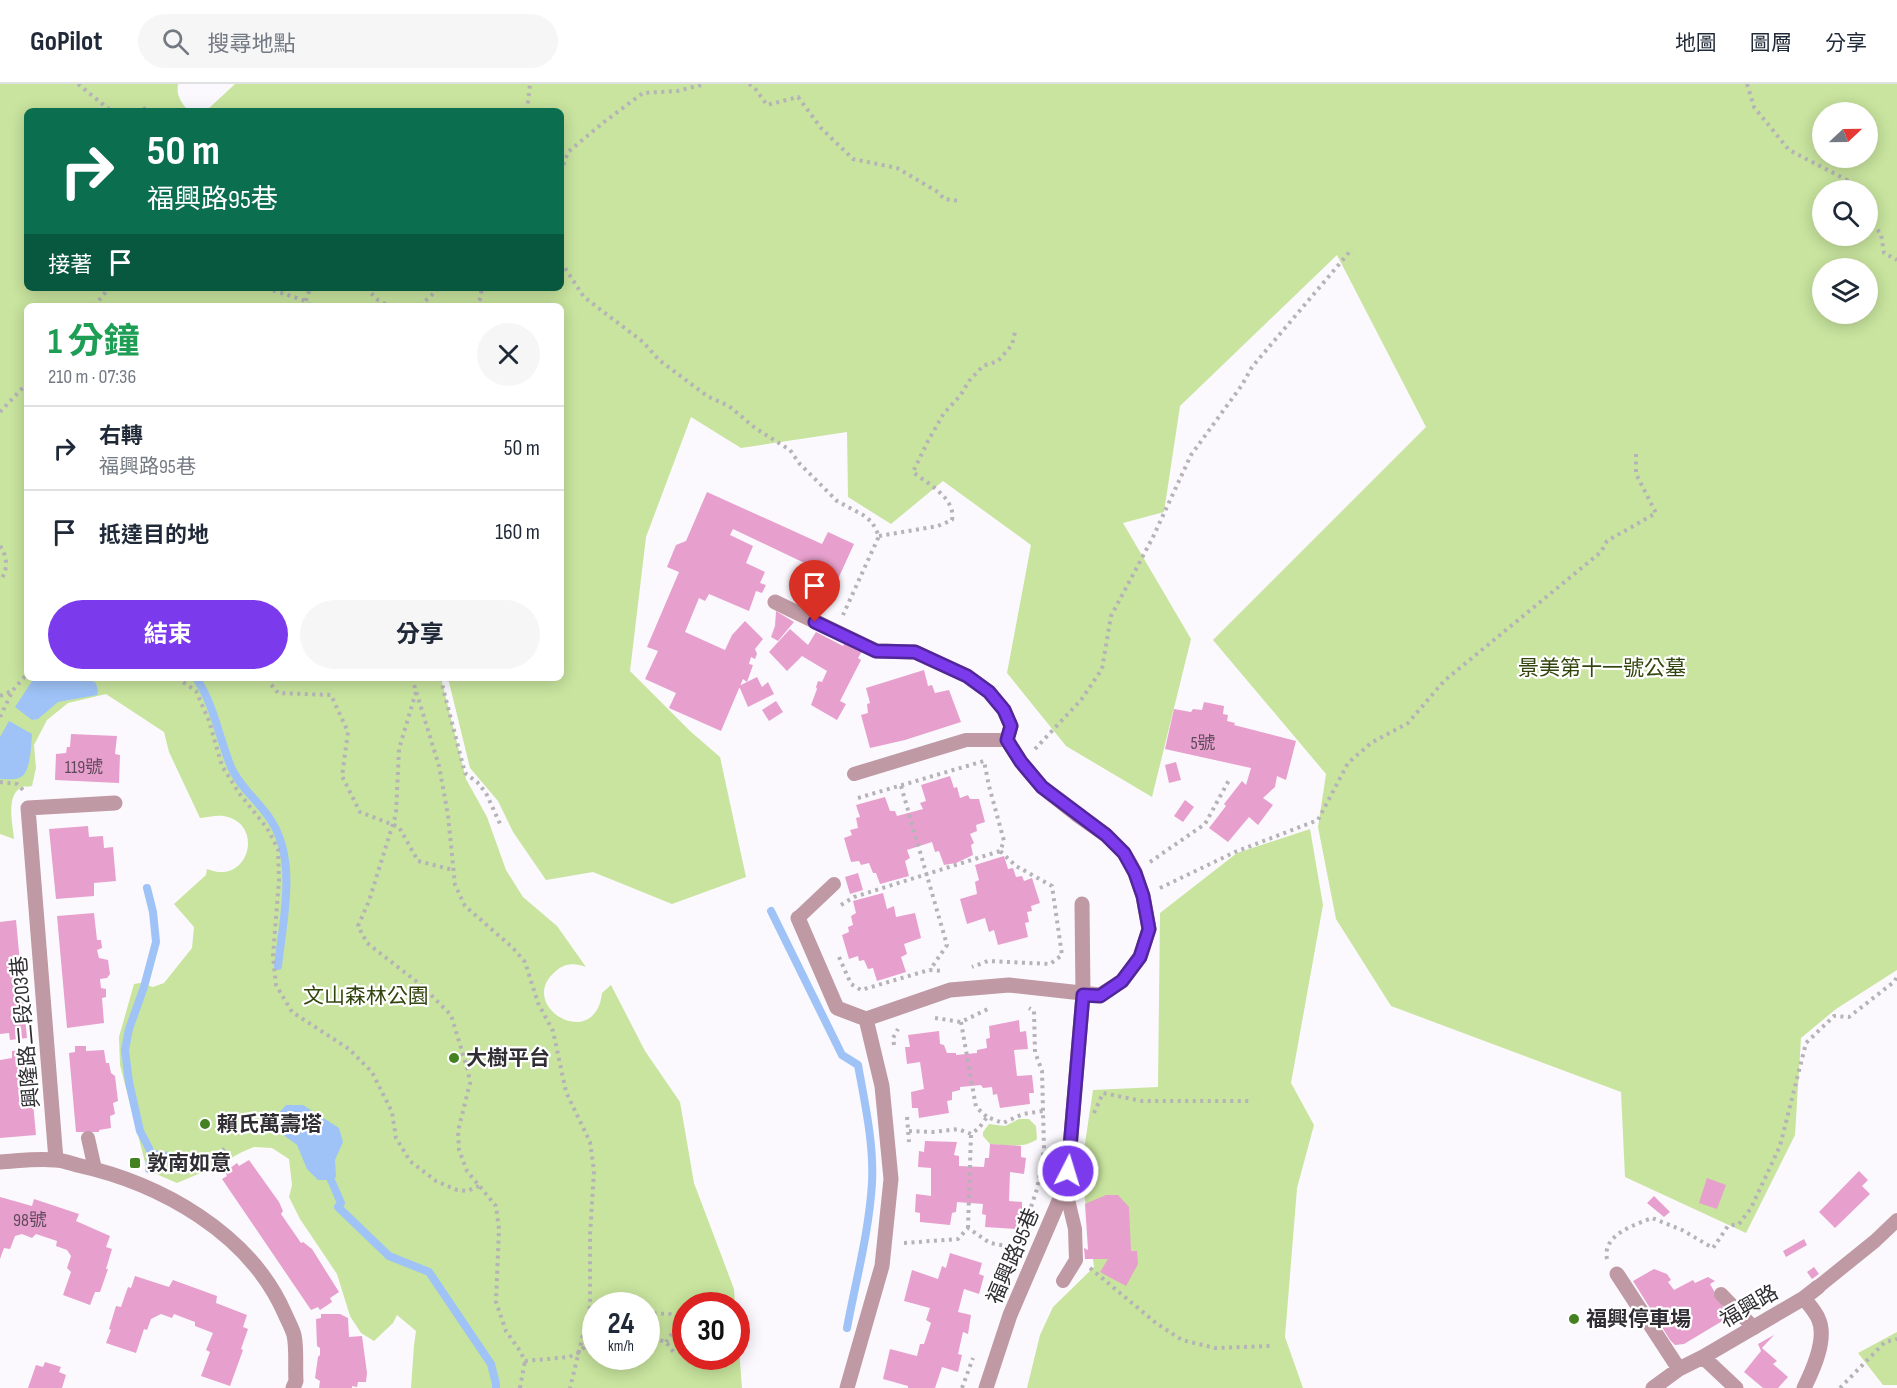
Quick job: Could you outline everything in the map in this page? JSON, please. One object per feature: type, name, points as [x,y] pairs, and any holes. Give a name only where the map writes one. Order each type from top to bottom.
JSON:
[{"type":"street","points":[[776,602],[876,651],[915,652],[967,676],[989,692],[1004,710],[1011,726],[1007,740],[1021,762],[1042,787],[1106,835],[1124,853],[1135,873],[1143,896],[1149,929],[1140,957],[1122,981],[1100,996],[1009,985],[950,990],[866,1019],[837,1008],[798,918]]},
{"type":"street","name":"興隆路二段203巷","points":[[56,1160],[28,808],[115,803]]},
{"type":"street","name":"福興路95巷","points":[[986,1388],[1010,1315],[1065,1187],[1083,995],[1082,904]]},
{"type":"street","points":[[847,1388],[882,1266],[891,1179],[882,1086],[866,1019]]},
{"type":"street","points":[[0,1161],[56,1160],[95,1169],[145,1186],[208,1222],[259,1271],[278,1298],[294,1335],[296,1381],[293,1388]]},
{"type":"street","points":[[1617,1274],[1679,1369]]},
{"type":"street","name":"福興路","points":[[1653,1388],[1679,1369],[1754,1328],[1818,1287]]},
{"type":"street","name":"福興路","points":[[1804,1298],[1820,1320],[1821,1340],[1815,1366],[1804,1388]]},
{"type":"street","points":[[1703,1357],[1736,1388]]},
{"type":"lane","points":[[854,774],[966,740],[1007,740]]},
{"type":"lane","points":[[798,918],[834,884]]},
{"type":"lane","points":[[88,1138],[95,1169]]},
{"type":"lane","points":[[1063,1281],[1076,1260],[1076,1229],[1065,1187]]},
{"type":"lane","name":"福興路","points":[[1818,1287],[1897,1220]]},
{"type":"lane","points":[[1721,1294],[1754,1328]]},
{"type":"path","points":[[78,84],[107,108]]},
{"type":"path","points":[[527,108],[530,84]]},
{"type":"path","points":[[564,163],[568,152],[644,93],[677,91],[705,84]]},
{"type":"path","points":[[749,84],[754,87],[767,105],[798,97],[821,128],[853,159],[897,168],[938,192],[944,199],[960,201]]},
{"type":"path","points":[[1747,84],[1754,107],[1789,150],[1848,180]]},
{"type":"path","points":[[1878,230],[1881,234],[1884,253],[1897,260]]},
{"type":"path","points":[[1021,762],[1082,700],[1102,669],[1111,616],[1153,537],[1191,455],[1242,385],[1252,367],[1352,249]]},
{"type":"path","points":[[564,267],[584,297],[643,342],[659,360],[707,396],[729,406],[754,428],[790,450],[799,463],[837,501],[872,522],[879,536]]},
{"type":"path","points":[[96,303],[106,291]]},
{"type":"path","points":[[275,291],[306,301],[309,291]]},
{"type":"path","points":[[369,291],[384,303]]},
{"type":"path","points":[[423,303],[436,291]]},
{"type":"path","points":[[879,536],[938,526],[952,520],[954,512],[950,503],[913,472],[944,413],[983,366],[998,362],[1012,345],[1015,332]]},
{"type":"path","points":[[0,412],[24,386]]},
{"type":"path","points":[[1143,896],[1235,852],[1318,820],[1348,763],[1371,743],[1408,723],[1444,681],[1601,552],[1607,541],[1656,513],[1636,474],[1636,453]]},
{"type":"path","points":[[835,632],[879,536]]},
{"type":"path","points":[[0,546],[6,562],[5,574],[0,581]]},
{"type":"path","points":[[0,717],[13,690],[24,677]]},
{"type":"path","points":[[181,681],[196,691],[222,766],[239,793],[267,828],[278,849],[279,880],[273,956],[276,985],[292,1012],[349,1049],[372,1072],[392,1112],[396,1138],[410,1161],[436,1181],[457,1190],[467,1191],[479,1186]]},
{"type":"path","points":[[271,681],[278,693],[332,695],[348,732],[342,776],[360,812],[399,827],[418,861],[453,870]]},
{"type":"path","points":[[413,681],[439,766],[448,815],[455,885],[465,906],[513,948],[525,962],[538,1003],[554,1031],[566,1092],[590,1142],[594,1171],[590,1235],[590,1306],[570,1388]]},
{"type":"path","points":[[442,681],[465,773],[486,793],[501,826]]},
{"type":"path","points":[[0,696],[13,690]]},
{"type":"path","points":[[416,692],[399,749],[396,814],[369,901],[358,926],[367,943],[421,985],[452,1015],[470,1083],[458,1131],[459,1150],[466,1171],[496,1206],[499,1229],[495,1302],[506,1330],[525,1361],[520,1388]]},
{"type":"path","points":[[832,910],[854,897],[1000,851],[1004,841],[984,761],[858,798]]},
{"type":"path","points":[[1135,873],[1204,824],[1229,780]]},
{"type":"path","points":[[901,786],[947,945],[930,970]]},
{"type":"path","points":[[970,968],[988,961],[1050,964],[1062,955],[1052,886],[1016,866],[1000,851]]},
{"type":"path","points":[[838,955],[851,984],[861,990],[930,970],[951,971]]},
{"type":"path","points":[[1617,1274],[1610,1269],[1606,1256],[1608,1245],[1619,1233],[1636,1224],[1652,1218],[1682,1230],[1713,1248],[1728,1226],[1739,1224],[1751,1208],[1780,1146],[1806,1043],[1834,1016],[1849,1017],[1895,981],[1897,976]]},
{"type":"path","points":[[1013,1257],[1038,1189],[1044,1149],[1042,1071],[1035,1052],[1034,1011],[1022,1004]]},
{"type":"path","points":[[928,1019],[938,1017],[961,1022],[989,1008],[1000,1007]]},
{"type":"path","points":[[961,1022],[976,1107],[987,1117],[1003,1123],[1023,1114],[1043,1111]]},
{"type":"path","points":[[894,1047],[893,1038],[900,1026]]},
{"type":"path","points":[[1090,1122],[1103,1093],[1142,1101],[1251,1101]]},
{"type":"path","points":[[905,1109],[909,1131],[909,1153]]},
{"type":"path","points":[[971,1134],[987,1117]]},
{"type":"path","points":[[909,1131],[933,1132],[958,1129],[971,1134]]},
{"type":"path","points":[[901,1253],[904,1243],[958,1239],[968,1227],[971,1134]]},
{"type":"path","points":[[153,1172],[158,1165],[175,1161],[205,1163],[216,1159],[225,1148]]},
{"type":"path","points":[[968,1227],[990,1243],[1017,1248]]},
{"type":"path","points":[[1076,1260],[1094,1270],[1156,1323],[1182,1340],[1215,1348],[1270,1346]]},
{"type":"path","points":[[660,1313],[670,1314],[681,1322],[666,1342]]},
{"type":"path","points":[[1840,1388],[1885,1342],[1897,1339]]},
{"type":"path","points":[[660,1340],[666,1342],[672,1350]]},
{"type":"path","points":[[525,1361],[569,1357],[582,1350]]},
{"type":"path","points":[[962,1388],[974,1355]]},
{"type":"green space","name":"景美第十一號公墓","points":[[0,84],[178,84],[180,99],[186,108],[24,108],[24,291],[564,291],[564,108],[209,108],[235,84],[1897,84],[1897,970],[1836,1009],[1801,1038],[1795,1135],[1746,1233],[1625,1177],[1621,1092],[1391,1006],[1336,919],[1318,827],[1326,774],[1213,640],[1426,427],[1337,255],[1180,406],[1164,512],[1123,523],[1191,639],[1152,797],[1066,746],[1007,673],[1031,545],[943,481],[891,524],[848,497],[847,432],[741,448],[691,417],[646,537],[630,671],[690,731],[720,757],[746,877],[672,904],[593,872],[546,880],[513,832],[498,801],[470,768],[449,681],[564,681],[564,303],[24,303],[24,681],[442,681],[466,779],[487,817],[506,870],[523,897],[557,926],[586,967],[570,964],[556,971],[546,984],[544,997],[550,1009],[561,1018],[573,1022],[586,1020],[596,1011],[602,993],[611,985],[645,1051],[680,1102],[694,1183],[734,1292],[672,1292],[672,1370],[741,1370],[742,1388],[411,1388],[416,1331],[397,1315],[393,1323],[374,1341],[361,1333],[350,1316],[337,1274],[300,1219],[289,1197],[292,1185],[289,1159],[272,1148],[254,1147],[177,1183],[147,1170],[120,1065],[119,1037],[134,984],[140,983],[153,987],[164,983],[192,948],[194,927],[174,904],[206,875],[207,869],[221,872],[233,869],[241,863],[248,842],[246,832],[239,823],[225,816],[200,818],[169,752],[164,732],[106,694],[68,703],[47,720],[34,745],[36,768],[32,786],[22,787],[17,791],[13,797],[11,811],[14,839],[0,834]]},
{"type":"green space","points":[[1310,829],[1323,905],[1291,1083],[1314,1125],[1297,1188],[1285,1337],[1303,1388],[1027,1388],[1040,1335],[1053,1307],[1094,1267],[1081,1170],[1093,1090],[1158,1087],[1160,913],[1237,853]]},
{"type":"green space","points":[[1019,1119],[1029,1119],[1036,1126],[1037,1139],[1021,1145],[990,1144],[983,1136],[989,1124],[1005,1126]]},
{"type":"green space","points":[[1897,1332],[1897,1385],[1883,1385],[1858,1353]]},
{"type":"water","points":[[32,681],[92,681],[96,683],[98,691],[97,695],[58,702],[38,719],[32,720],[15,707]]},
{"type":"water","points":[[9,721],[32,734],[30,759],[26,771],[19,778],[0,779],[0,737]]},
{"type":"water","points":[[286,1105],[303,1105],[339,1128],[343,1142],[335,1160],[336,1177],[331,1180],[318,1180],[307,1169],[297,1145],[278,1131],[275,1117]]},
{"type":"building","points":[[707,492],[822,544],[828,532],[854,544],[838,579],[733,529],[730,535],[753,546],[746,563],[765,572],[760,583],[766,585],[762,593],[756,591],[749,611],[709,594],[705,601],[699,598],[685,632],[725,650],[732,635],[745,621],[763,639],[755,649],[757,654],[755,659],[751,657],[749,664],[753,665],[747,682],[743,679],[721,731],[669,708],[676,693],[645,679],[658,651],[647,647],[679,572],[667,567],[676,545],[686,541]]},
{"type":"building","points":[[776,611],[794,622],[778,641],[771,637],[775,626]]},
{"type":"building","points":[[790,629],[808,645],[816,632],[843,646],[846,642],[862,651],[858,658],[861,660],[840,701],[846,704],[837,720],[811,705],[818,681],[822,682],[827,671],[802,656],[787,671],[769,652]]},
{"type":"building","points":[[924,670],[928,686],[932,685],[935,693],[949,690],[961,722],[905,740],[870,748],[861,715],[868,713],[867,704],[870,703],[866,688]]},
{"type":"building","points":[[757,677],[762,687],[768,682],[774,694],[748,707],[739,686]]},
{"type":"building","points":[[776,701],[783,712],[769,721],[762,710]]},
{"type":"building","points":[[1204,702],[1224,706],[1223,714],[1228,715],[1227,721],[1235,723],[1234,725],[1296,741],[1286,780],[1277,776],[1275,787],[1263,798],[1273,805],[1258,825],[1249,817],[1228,842],[1209,828],[1242,781],[1246,785],[1251,768],[1165,749],[1174,709],[1191,712],[1193,709],[1202,710]]},
{"type":"building","points":[[71,734],[117,736],[115,754],[120,755],[119,783],[55,780],[56,754],[66,753],[67,747],[70,747]]},
{"type":"building","points":[[1176,762],[1181,780],[1169,783],[1165,765]]},
{"type":"building","points":[[950,776],[954,788],[957,787],[960,798],[968,795],[970,799],[979,799],[985,822],[976,825],[977,831],[970,834],[974,843],[971,845],[973,855],[956,863],[944,865],[939,851],[935,852],[932,842],[907,850],[910,858],[905,861],[909,876],[880,884],[869,863],[861,865],[859,861],[851,862],[844,838],[852,835],[850,830],[858,828],[856,818],[860,817],[856,805],[885,797],[890,811],[895,811],[897,816],[923,809],[920,803],[926,801],[921,785]]},
{"type":"building","points":[[1185,800],[1194,807],[1183,822],[1174,816]]},
{"type":"building","points":[[88,826],[89,837],[103,836],[104,848],[113,847],[116,881],[94,883],[94,896],[56,899],[49,829]]},
{"type":"building","points":[[1004,856],[1008,869],[1013,868],[1016,877],[1022,876],[1024,881],[1032,878],[1040,903],[1031,906],[1032,911],[1027,912],[1029,922],[1025,923],[1028,937],[998,945],[994,930],[989,932],[985,918],[967,924],[960,899],[977,894],[975,882],[979,880],[975,865]]},
{"type":"building","points":[[858,873],[863,890],[850,894],[845,877]]},
{"type":"building","points":[[883,893],[887,909],[894,906],[896,917],[915,913],[921,938],[904,944],[907,954],[901,957],[906,972],[877,981],[873,968],[868,969],[864,960],[859,961],[858,956],[849,959],[842,935],[849,932],[848,927],[853,925],[851,916],[856,913],[853,901]]},
{"type":"building","points":[[94,913],[97,940],[101,940],[102,948],[97,950],[99,958],[108,960],[110,974],[107,978],[100,979],[101,988],[106,989],[106,997],[102,998],[104,1023],[67,1028],[57,916]]},
{"type":"building","points":[[16,920],[27,1038],[10,1040],[9,1033],[0,1034],[0,922]]},
{"type":"building","points":[[1019,1020],[1020,1032],[1026,1031],[1028,1049],[1014,1050],[1017,1076],[1032,1075],[1034,1093],[1029,1093],[1030,1104],[1000,1108],[997,1094],[993,1095],[992,1087],[983,1088],[981,1085],[960,1087],[960,1090],[952,1092],[952,1100],[947,1101],[949,1113],[919,1118],[918,1108],[912,1108],[911,1092],[924,1089],[920,1062],[907,1064],[905,1047],[910,1047],[908,1035],[939,1031],[940,1044],[944,1045],[947,1053],[956,1053],[956,1055],[977,1053],[977,1050],[987,1048],[986,1039],[990,1038],[989,1026]]},
{"type":"building","points":[[75,1046],[86,1046],[86,1051],[104,1050],[106,1063],[109,1063],[111,1073],[115,1076],[118,1101],[113,1103],[115,1114],[110,1116],[111,1128],[99,1130],[99,1132],[76,1132],[69,1053],[75,1052]]},
{"type":"building","points":[[28,1050],[36,1135],[0,1138],[0,1060],[12,1058],[12,1051]]},
{"type":"building","points":[[925,1141],[957,1142],[954,1155],[959,1156],[959,1166],[984,1167],[985,1158],[989,1158],[990,1144],[1021,1146],[1021,1157],[1026,1158],[1024,1174],[1010,1172],[1009,1201],[1022,1202],[1022,1219],[1017,1218],[1016,1229],[985,1227],[986,1215],[982,1214],[983,1204],[957,1202],[956,1212],[952,1213],[950,1225],[920,1222],[920,1213],[915,1212],[916,1194],[931,1196],[931,1168],[918,1167],[919,1151],[924,1152]]},
{"type":"building","points":[[249,1160],[279,1202],[283,1211],[281,1214],[301,1243],[303,1242],[312,1249],[339,1292],[330,1298],[332,1302],[320,1310],[318,1307],[311,1310],[222,1179],[227,1176],[225,1172],[237,1163],[239,1166]]},
{"type":"building","points":[[1859,1171],[1868,1180],[1862,1186],[1870,1194],[1835,1228],[1819,1212]]},
{"type":"building","points":[[1707,1178],[1726,1185],[1717,1209],[1699,1203]]},
{"type":"building","points":[[1106,1195],[1118,1195],[1129,1207],[1131,1251],[1137,1251],[1138,1264],[1126,1286],[1100,1272],[1108,1259],[1085,1259],[1084,1248],[1088,1250],[1085,1204]]},
{"type":"building","points":[[1654,1196],[1670,1212],[1664,1217],[1647,1203]]},
{"type":"building","points":[[0,1197],[32,1206],[34,1199],[79,1214],[76,1221],[110,1236],[106,1247],[112,1249],[106,1269],[108,1269],[100,1292],[95,1292],[90,1305],[63,1295],[71,1272],[67,1268],[71,1256],[67,1250],[56,1246],[57,1241],[36,1234],[32,1238],[22,1234],[15,1236],[10,1249],[4,1248],[0,1259]]},
{"type":"building","points":[[1804,1239],[1807,1245],[1786,1257],[1783,1251]]},
{"type":"building","points":[[950,1253],[982,1263],[979,1274],[984,1276],[979,1294],[964,1289],[958,1312],[971,1315],[968,1334],[963,1332],[958,1354],[962,1355],[958,1372],[942,1367],[935,1388],[908,1388],[908,1386],[883,1379],[890,1349],[917,1356],[920,1344],[924,1344],[931,1323],[926,1320],[930,1308],[904,1301],[912,1270],[938,1279],[942,1266],[946,1268]]},
{"type":"building","points":[[1814,1267],[1819,1274],[1812,1279],[1807,1272]]},
{"type":"building","points":[[1654,1269],[1667,1274],[1671,1280],[1668,1282],[1674,1290],[1693,1280],[1695,1283],[1708,1277],[1715,1281],[1710,1284],[1729,1317],[1684,1344],[1675,1345],[1633,1281]]},
{"type":"building","points":[[135,1276],[169,1287],[173,1280],[217,1296],[216,1303],[247,1315],[243,1327],[248,1329],[241,1349],[243,1350],[230,1386],[201,1376],[210,1352],[206,1350],[213,1333],[195,1326],[195,1322],[174,1314],[172,1318],[161,1314],[151,1319],[147,1330],[144,1329],[136,1353],[106,1343],[116,1306],[121,1307],[128,1287],[131,1288]]},
{"type":"building","points":[[321,1314],[340,1314],[348,1318],[349,1337],[362,1336],[366,1382],[358,1382],[357,1387],[352,1386],[352,1388],[319,1388],[320,1381],[315,1378],[320,1355],[320,1348],[317,1346],[316,1319],[321,1318]]},
{"type":"building","points":[[1774,1335],[1762,1348],[1777,1361],[1773,1364],[1788,1377],[1778,1388],[1763,1388],[1744,1372],[1761,1351],[1758,1344]]},
{"type":"building","points":[[45,1362],[61,1367],[59,1372],[66,1375],[62,1388],[28,1388],[36,1365],[43,1367]]},
{"type":"waterway","points":[[198,681],[216,721],[235,775],[267,815],[280,838],[284,855],[286,892],[278,966]]},
{"type":"waterway","points":[[147,888],[153,912],[156,942],[144,987],[129,1029],[125,1050],[129,1082],[140,1131],[152,1154]]},
{"type":"waterway","points":[[771,911],[842,1055],[858,1065],[870,1139],[872,1183],[865,1238],[847,1328]]},
{"type":"waterway","points":[[149,1169],[152,1154],[178,1157]]},
{"type":"waterway","points":[[331,1180],[341,1203],[338,1207],[389,1256],[429,1272],[491,1364],[496,1388]]},
{"type":"place","name":"大樹平台","points":[[454,1058]]},
{"type":"place","name":"賴氏萬壽塔","points":[[205,1124]]},
{"type":"place","name":"敦南如意","points":[[135,1163]]},
{"type":"place","name":"福興停車場","points":[[1574,1319]]},
{"type":"route","points":[[815,622],[876,651],[915,652],[967,676],[989,692],[1004,710],[1011,726],[1007,740],[1021,762],[1042,787],[1106,835],[1124,853],[1135,873],[1143,896],[1149,929],[1140,957],[1122,981],[1100,996],[1083,995],[1068,1171]]},
{"type":"park label","name":"文山森林公園","points":[[366,996]]}]
